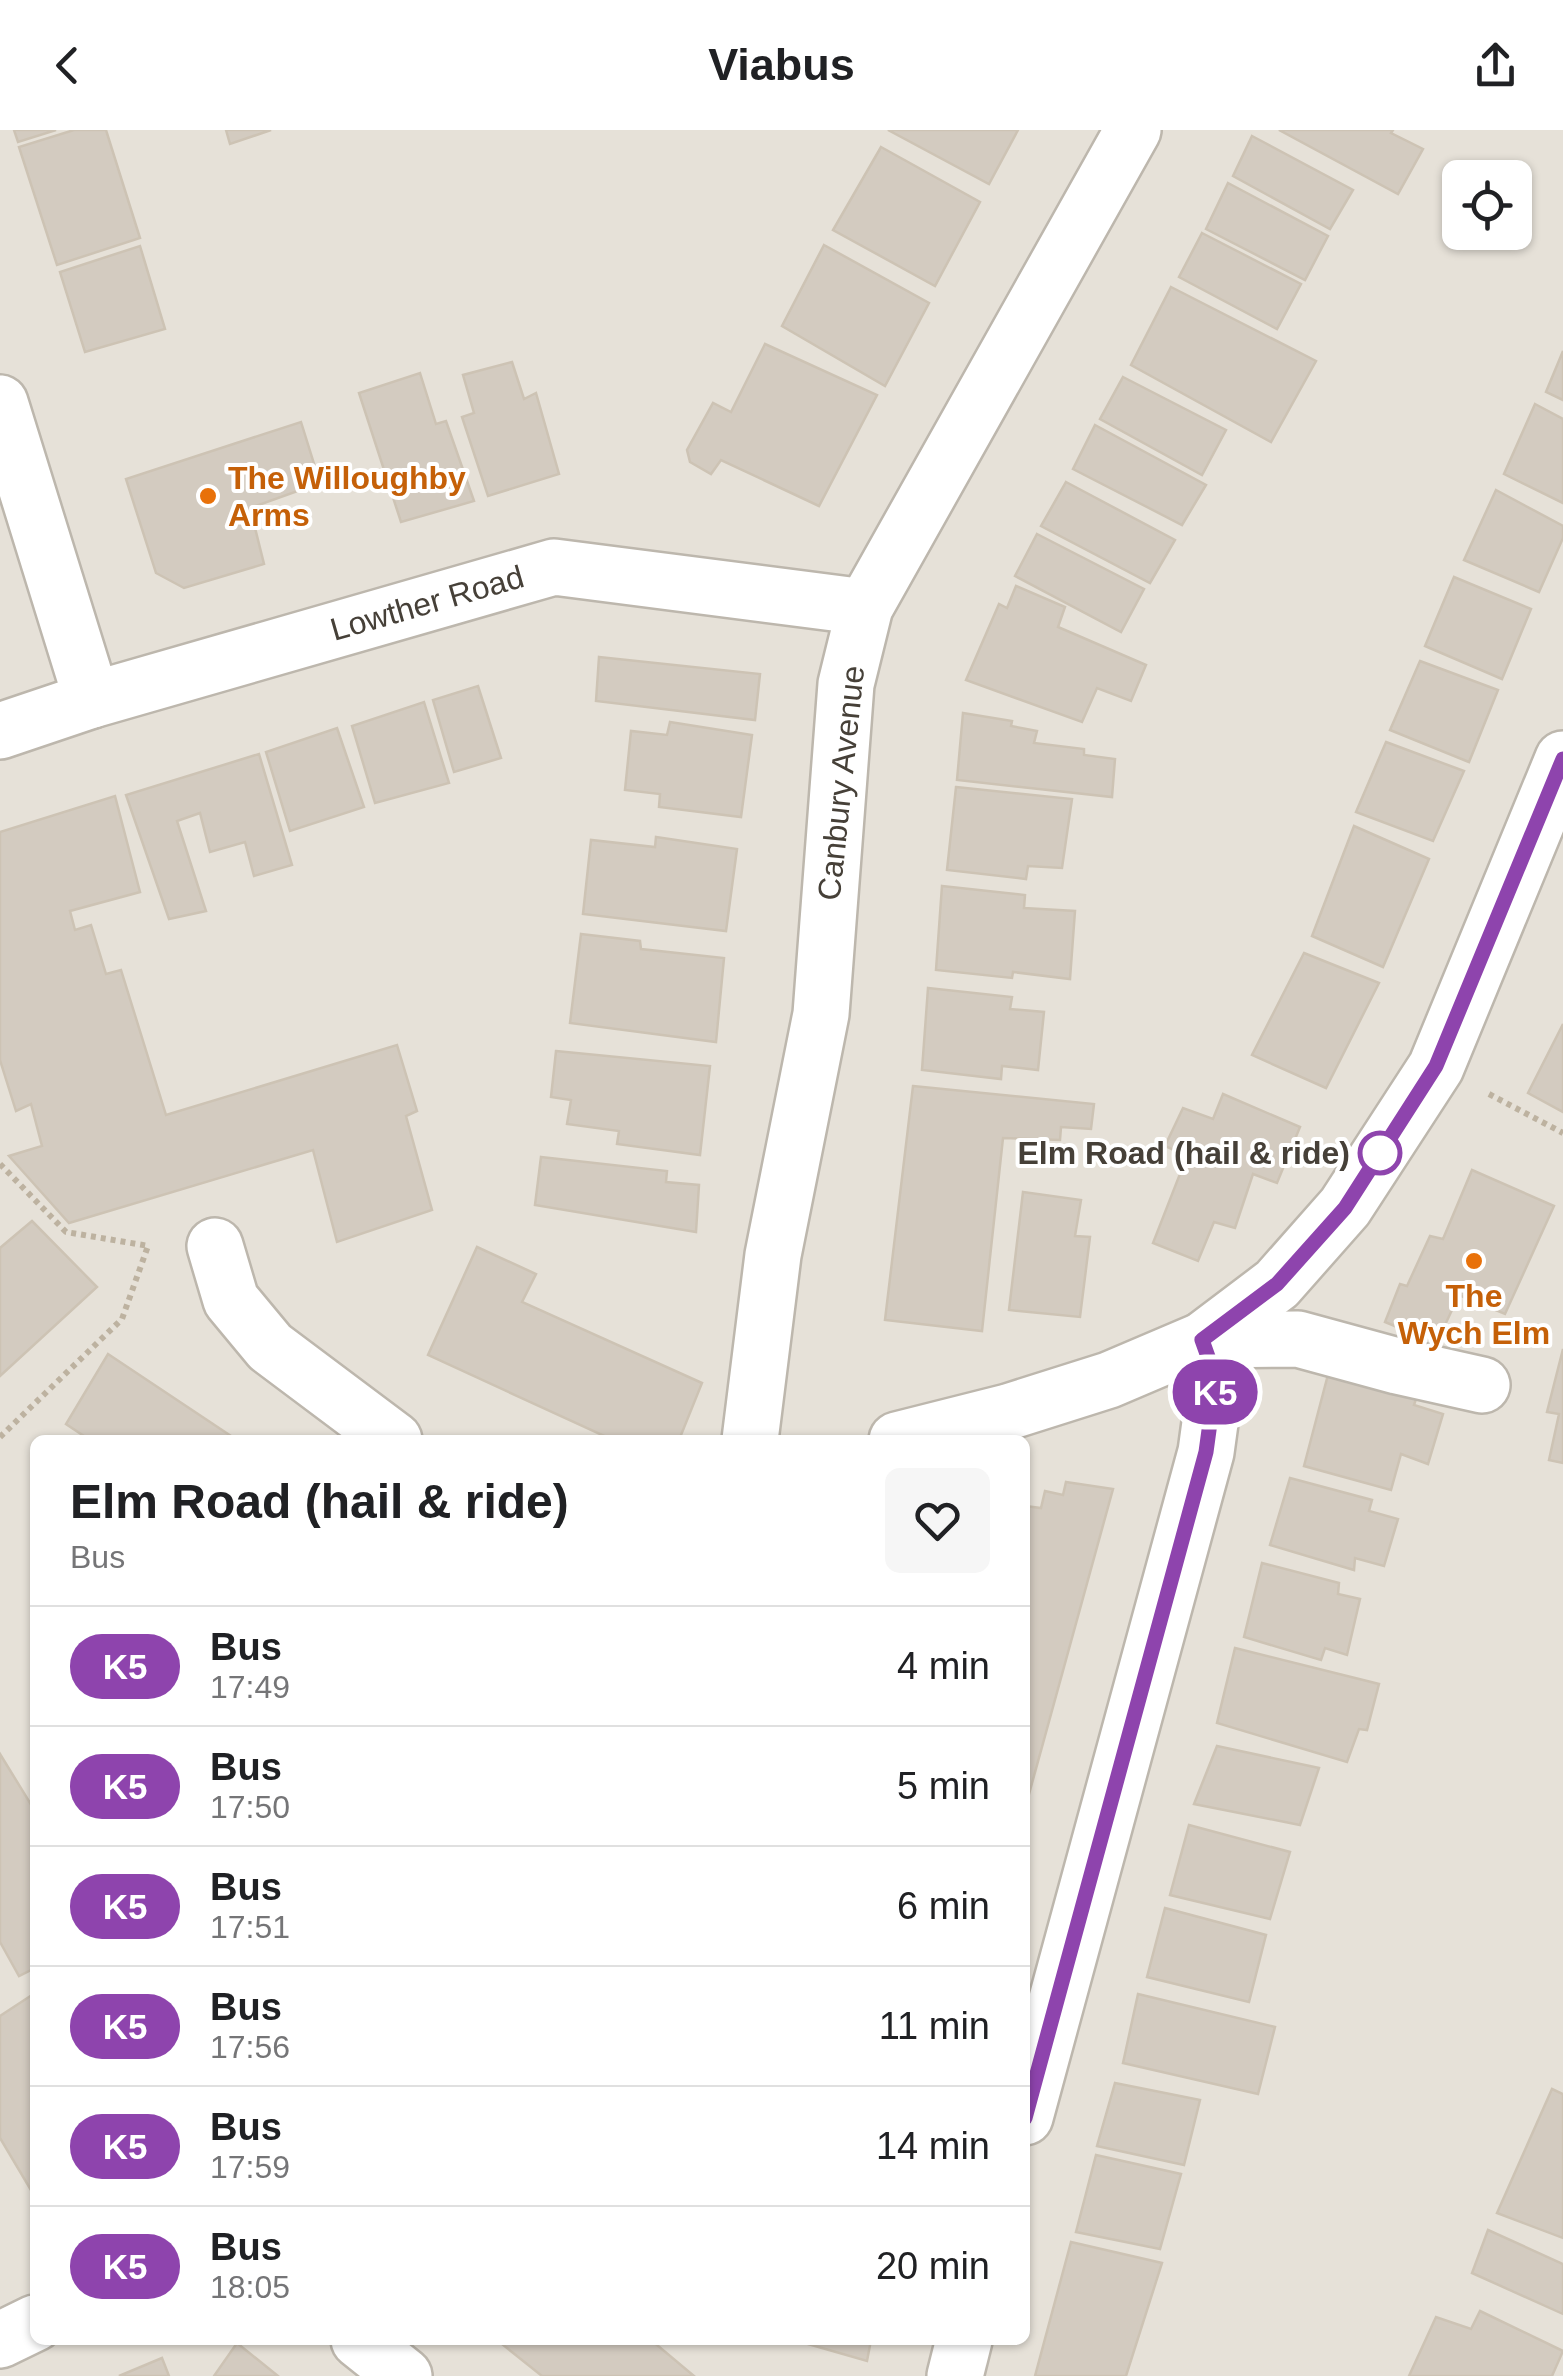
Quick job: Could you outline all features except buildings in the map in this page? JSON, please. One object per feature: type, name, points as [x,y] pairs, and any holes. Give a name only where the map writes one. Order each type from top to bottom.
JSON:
[{"type":"street","name":"Canbury Avenue","points":[[751,1435],[773,1255],[820,1014],[846,684],[865,607],[1133,130]]},
{"type":"street","points":[[0,403],[92,700]]},
{"type":"street","name":"Lowther Road","points":[[0,731],[92,700],[554,567],[865,607]]},
{"type":"street","points":[[917,1435],[1109,1380],[1202,1340],[1277,1284],[1345,1208],[1436,1066],[1563,758]]},
{"type":"street","points":[[216,1246],[231,1300],[270,1348],[387,1435]]},
{"type":"street","points":[[1202,1340],[1298,1339],[1482,1384]]},
{"type":"street","points":[[1030,2099],[1206,1452],[1216,1379],[1202,1340]]},
{"type":"street","points":[[0,2340],[30,2326]]},
{"type":"street","points":[[365,2345],[404,2376]]},
{"type":"street","points":[[955,2376],[963,2345]]},
{"type":"path","points":[[1436,1066],[1563,1134]]},
{"type":"path","points":[[0,1164],[66,1232],[148,1246],[216,1246]]},
{"type":"path","points":[[0,1437],[122,1319],[148,1246]]},
{"type":"shaded area","points":[[0,130],[1563,130],[1563,2376],[0,2376]]},
{"type":"bus line","name":"K5","points":[[1030,2100],[1206,1452],[1216,1379],[1202,1340],[1277,1284],[1345,1208],[1436,1066],[1563,759]]},
{"type":"place","name":"The Willoughby Arms","points":[[208,496]]},
{"type":"place","name":"Elm Road (hail & ride)","points":[[1380,1153]]},
{"type":"place","name":"The Wych Elm","points":[[1474,1261]]}]
